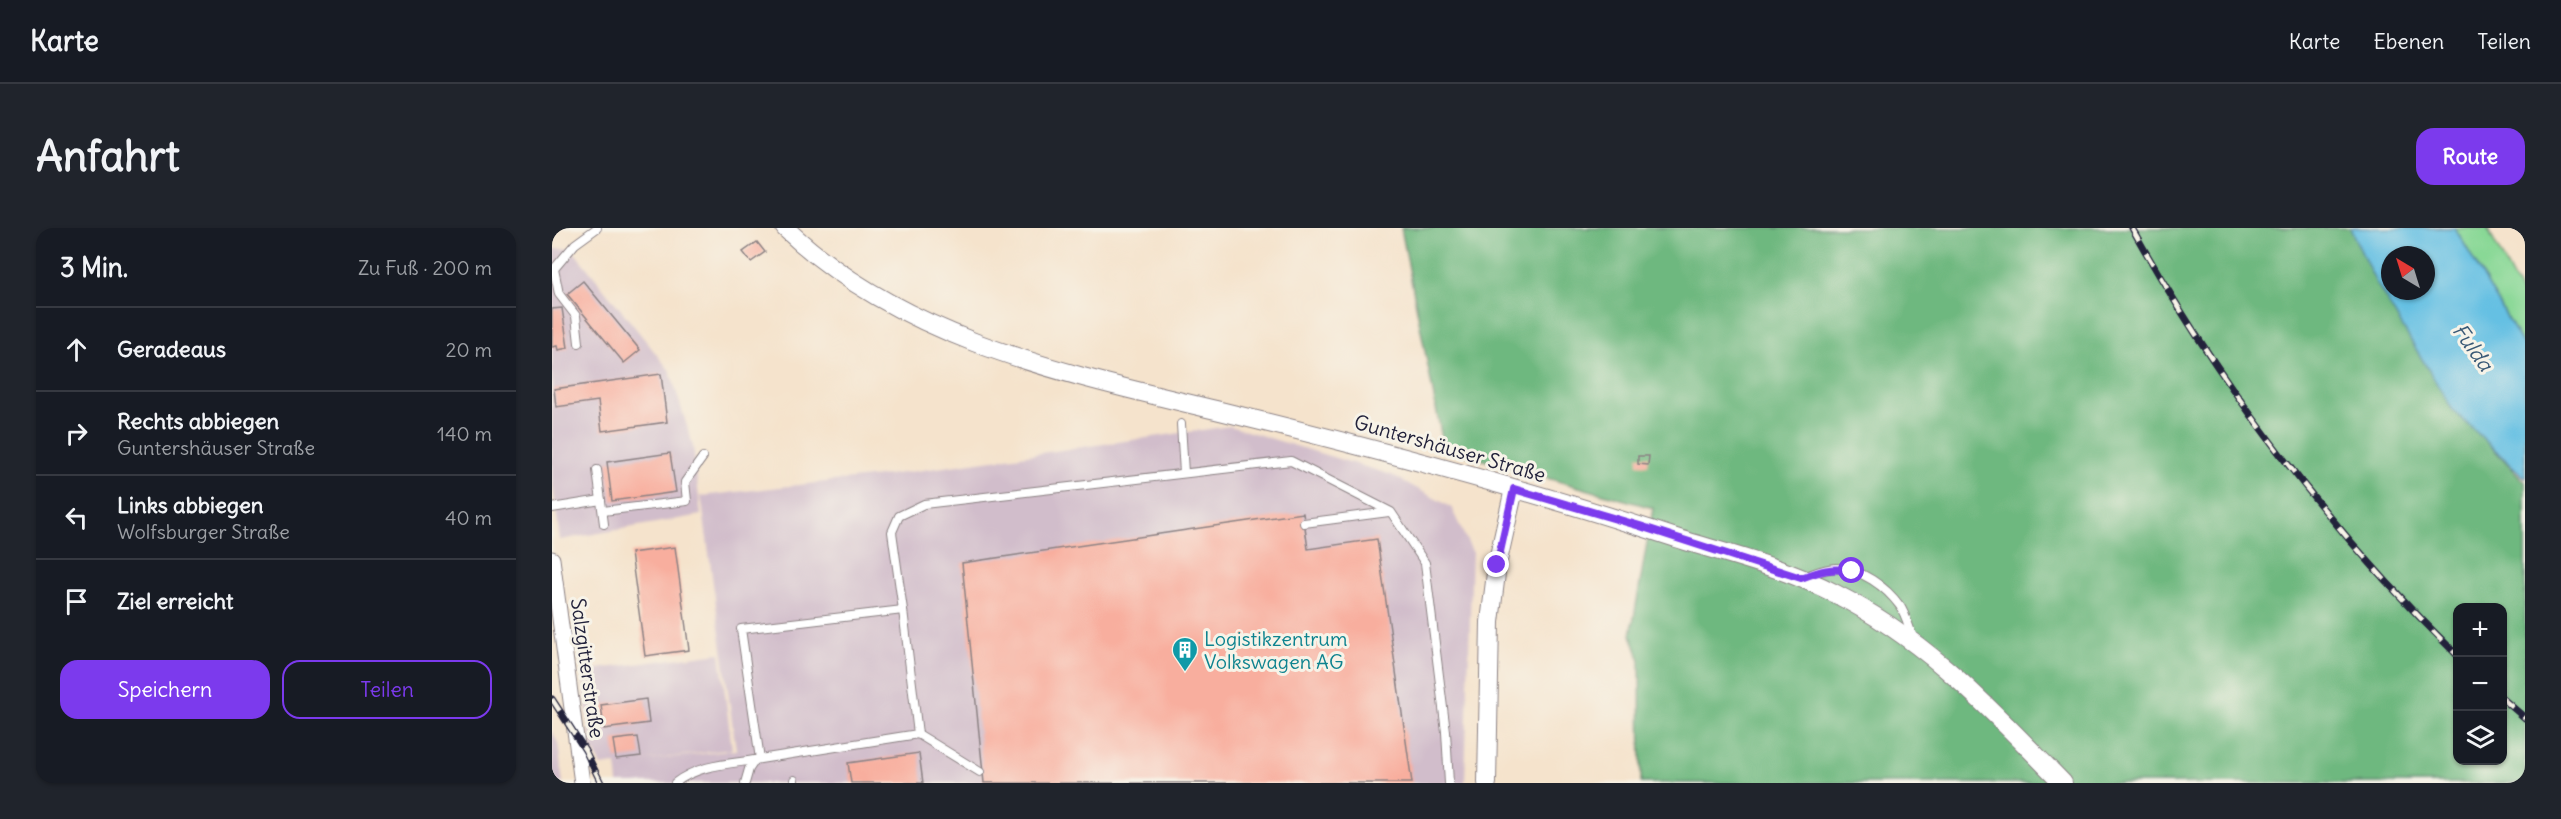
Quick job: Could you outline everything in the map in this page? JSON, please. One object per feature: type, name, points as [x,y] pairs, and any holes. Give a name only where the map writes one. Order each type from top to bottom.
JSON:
[{"type":"street","name":"Guntershäuser Straße","points":[[785,228],[845,277],[947,333],[1019,358],[1095,380],[1337,440],[1514,489],[1640,526],[1801,578],[1834,593],[1914,642],[1970,688],[2063,783]]},
{"type":"street","points":[[1487,783],[1490,622],[1497,565],[1514,489]]},
{"type":"street","name":"Salzgitterstraße","points":[[552,559],[556,613],[582,783]]},
{"type":"lane","points":[[579,343],[576,316],[559,294],[554,269],[575,244],[597,228]]},
{"type":"lane","points":[[1181,424],[1184,473]]},
{"type":"lane","points":[[603,511],[687,501],[685,482],[703,457]]},
{"type":"lane","points":[[918,734],[892,532],[899,516],[924,504],[1291,461],[1391,512],[1425,563],[1446,732],[1449,783]]},
{"type":"lane","points":[[597,470],[604,524]]},
{"type":"lane","points":[[552,508],[601,500]]},
{"type":"lane","points":[[1304,523],[1391,512]]},
{"type":"lane","points":[[1801,578],[1823,569],[1838,568],[1867,577],[1886,590],[1901,608],[1914,642]]},
{"type":"lane","points":[[758,760],[741,629],[903,610]]},
{"type":"lane","points":[[675,783],[688,773],[706,767],[918,734],[980,772]]},
{"type":"lane","points":[[745,783],[749,769],[758,760]]},
{"type":"shaded area","points":[[571,248],[670,371],[693,446],[701,515],[560,540],[552,479],[552,249]]},
{"type":"shaded area","points":[[1230,426],[1392,475],[1451,507],[1472,552],[1465,783],[618,783],[616,764],[601,766],[591,745],[582,671],[720,653],[732,749],[633,762],[736,750],[701,496],[888,475]]},
{"type":"shaded area","points":[[552,731],[558,743],[563,783],[552,783]]},
{"type":"green space","points":[[1401,228],[2354,228],[2381,273],[2381,300],[2397,300],[2475,429],[2525,482],[2525,783],[1641,783],[1640,660],[1631,635],[1653,508],[1444,449]]},
{"type":"green space","points":[[2455,228],[2487,228],[2525,301],[2525,348]]},
{"type":"water","name":"Fulda","points":[[2350,228],[2455,228],[2525,348],[2525,478],[2452,409],[2386,300],[2435,300],[2435,246],[2381,246],[2381,291]]},
{"type":"building","points":[[757,242],[765,252],[751,262],[743,252]]},
{"type":"building","points":[[583,281],[640,350],[624,363],[567,294]]},
{"type":"building","points":[[562,308],[568,348],[558,350],[557,346],[552,347],[552,309]]},
{"type":"building","points":[[661,374],[667,422],[602,431],[598,401],[556,407],[554,389]]},
{"type":"building","points":[[670,453],[676,492],[612,501],[607,462]]},
{"type":"building","points":[[1638,456],[1649,456],[1648,465],[1638,464]]},
{"type":"building","name":"Logistikzentrum Volkswagen AG","points":[[1303,513],[1308,549],[1377,539],[1412,783],[984,783],[962,563]]},
{"type":"building","points":[[675,547],[689,650],[645,656],[631,553]]},
{"type":"building","points":[[646,699],[649,723],[604,729],[601,705]]},
{"type":"building","points":[[638,737],[641,756],[616,759],[613,740]]},
{"type":"building","points":[[919,753],[923,783],[851,783],[848,763]]},
{"type":"railway","points":[[2132,228],[2202,344],[2280,454],[2365,558],[2453,651]]},
{"type":"railway","points":[[552,699],[585,750],[601,783]]},
{"type":"railway","points":[[2507,702],[2525,718]]},
{"type":"place","name":"Logistikzentrum Volkswagen AG","points":[[1185,673]]},
{"type":"route","points":[[1497,565],[1514,489],[1640,526],[1801,578],[1823,569],[1838,568],[1852,571]]}]
